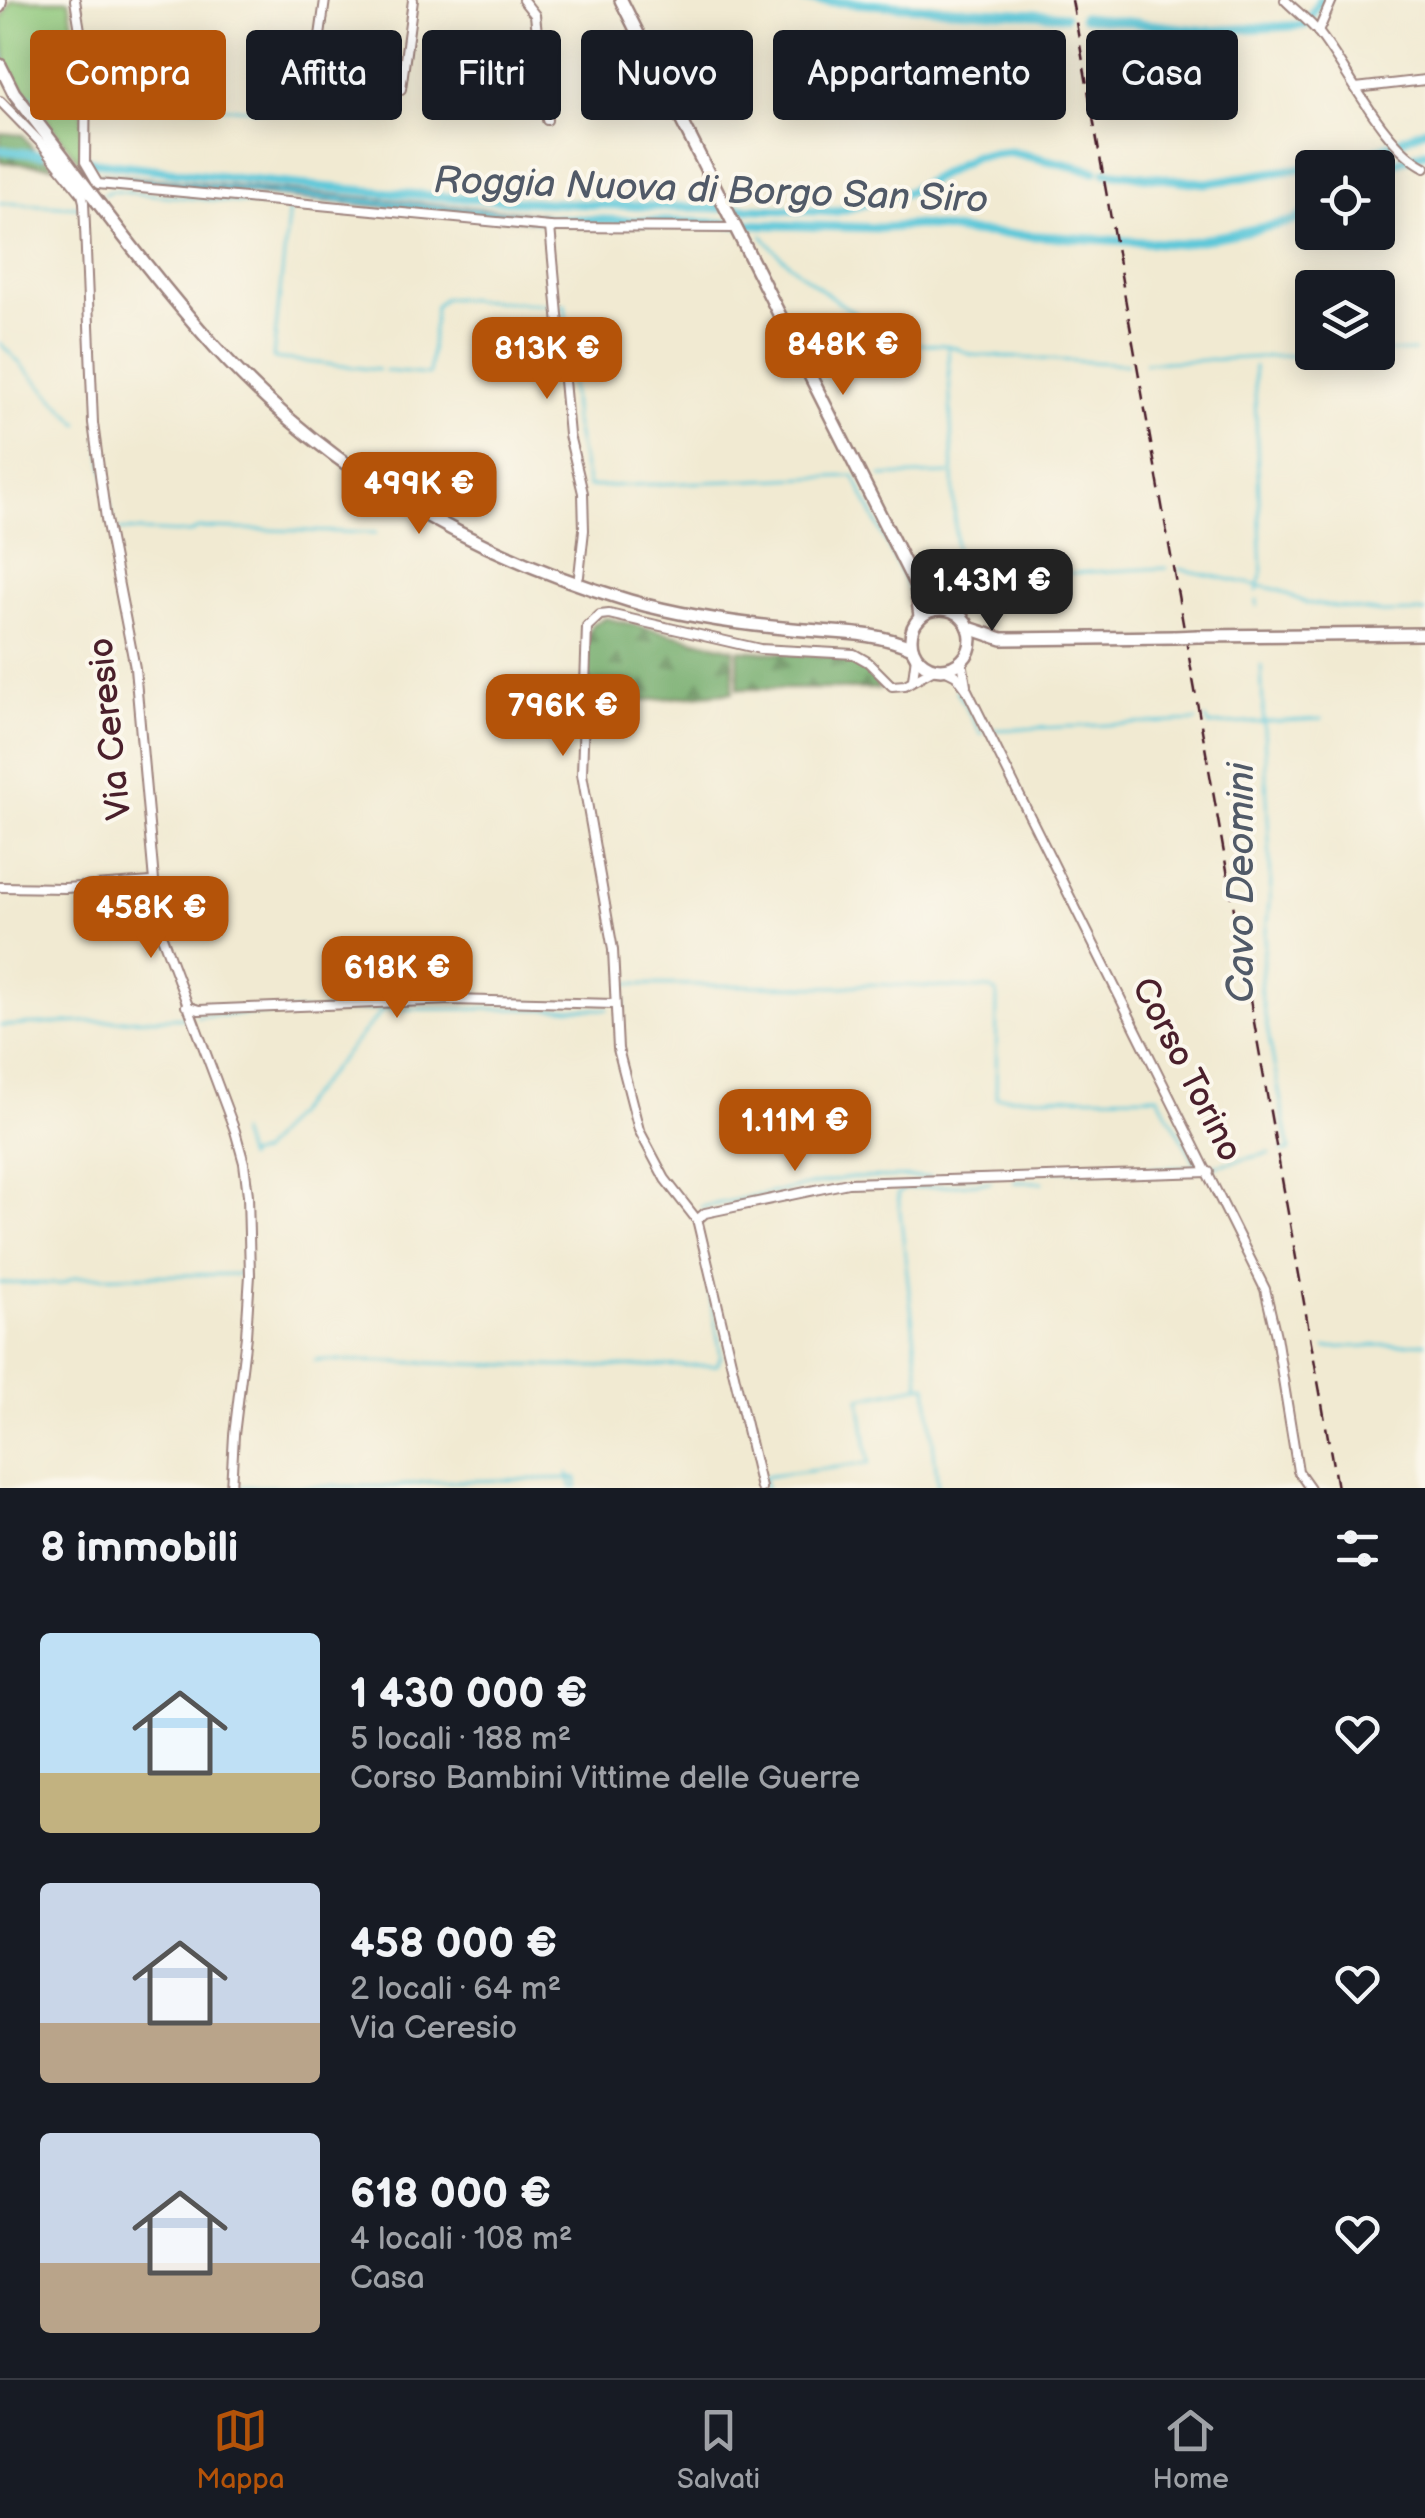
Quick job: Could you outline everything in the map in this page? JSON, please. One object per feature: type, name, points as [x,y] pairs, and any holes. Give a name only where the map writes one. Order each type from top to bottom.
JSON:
[{"type":"main road","points":[[622,0],[916,586],[926,599],[958,614],[969,628],[1002,639],[1425,634]]},
{"type":"main road","points":[[0,66],[14,93],[217,348],[303,432],[383,491],[444,527],[507,558],[636,602],[742,624],[873,635],[914,652],[939,669],[1002,639]]},
{"type":"main road","points":[[0,82],[14,93]]},
{"type":"main road","points":[[914,652],[916,586]]},
{"type":"main road","points":[[873,635],[942,608]]},
{"type":"main road","points":[[965,656],[969,628]]},
{"type":"street","points":[[75,0],[86,68],[85,162],[98,184],[550,227],[734,224]]},
{"type":"street","points":[[321,30],[325,0]]},
{"type":"street","points":[[402,81],[412,0]]},
{"type":"street","points":[[523,0],[534,16],[536,30]]},
{"type":"street","points":[[1285,0],[1315,29],[1395,141],[1425,167]]},
{"type":"street","points":[[1315,29],[1332,0]]},
{"type":"street","points":[[1356,88],[1425,80]]},
{"type":"street","name":"Via Ceresio","points":[[0,101],[42,144],[82,194],[84,202],[93,423],[106,520],[135,668],[158,926],[235,1131],[248,1194],[247,1320],[232,1488]]},
{"type":"street","points":[[550,227],[569,436],[583,492],[579,576]]},
{"type":"street","points":[[762,1488],[697,1220],[665,1179],[635,1120],[618,1049],[613,950],[582,774],[584,634],[592,619],[600,615],[619,616],[760,649],[847,652],[868,662],[892,686],[905,685],[939,669]]},
{"type":"street","points":[[913,679],[914,652]]},
{"type":"street","name":"Corso Torino","points":[[965,656],[968,690]]},
{"type":"street","name":"Corso Torino","points":[[939,669],[956,675],[968,690],[1265,1289],[1298,1470],[1310,1488]]},
{"type":"street","points":[[0,887],[65,888],[152,882]]},
{"type":"street","points":[[186,1006],[198,1010],[452,1000],[614,1004]]},
{"type":"street","points":[[697,1220],[717,1210],[848,1183],[1209,1172]]},
{"type":"green space","points":[[12,0],[69,0],[74,30],[30,30],[30,98],[7,68],[1,20]]},
{"type":"green space","points":[[47,120],[82,120],[81,164]]},
{"type":"green space","points":[[0,133],[23,135],[39,158],[50,160],[53,166],[0,162]]},
{"type":"green space","points":[[606,618],[734,649],[733,692],[587,706],[587,637],[592,624]]},
{"type":"green space","points":[[738,650],[846,657],[869,672],[879,689],[738,689]]},
{"type":"water","points":[[100,174],[545,214],[545,222],[99,180]]},
{"type":"waterway","points":[[804,0],[1065,16]]},
{"type":"waterway","points":[[1083,17],[1209,31],[1305,25],[1320,0]]},
{"type":"waterway","points":[[0,22],[3,61]]},
{"type":"waterway","points":[[17,87],[30,96]]},
{"type":"waterway","points":[[226,108],[246,109]]},
{"type":"waterway","points":[[1106,172],[1206,183],[1359,159],[1425,129]]},
{"type":"waterway","points":[[0,150],[41,155]]},
{"type":"waterway","points":[[732,208],[835,212],[908,192],[975,156],[1011,152],[1095,171]]},
{"type":"waterway","name":"Roggia Nuova di Borgo San Siro","points":[[1395,163],[1425,152]]},
{"type":"waterway","points":[[88,161],[404,194],[721,208]]},
{"type":"waterway","points":[[104,194],[111,191],[289,207],[273,358],[378,370]]},
{"type":"waterway","points":[[711,195],[713,202],[718,203]]},
{"type":"waterway","points":[[0,203],[81,207]]},
{"type":"waterway","name":"Roggia Nuova di Borgo San Siro","points":[[535,218],[883,228],[919,225],[965,232],[1181,244],[1295,221]]},
{"type":"waterway","name":"Roggia Nuova di Borgo San Siro","points":[[743,227],[762,227]]},
{"type":"waterway","points":[[762,235],[828,294],[904,341],[950,346],[972,355],[1127,364]]},
{"type":"waterway","points":[[385,371],[429,375],[435,307],[444,298],[554,305]]},
{"type":"waterway","points":[[561,305],[565,304],[574,422],[588,487],[854,476],[912,596]]},
{"type":"waterway","points":[[0,343],[79,424]]},
{"type":"waterway","points":[[948,345],[957,579],[1166,568]]},
{"type":"waterway","name":"Cavo Deomini","points":[[1395,352],[1414,351]]},
{"type":"waterway","points":[[1145,363],[1295,355]]},
{"type":"waterway","name":"Cavo Deomini","points":[[1254,366],[1262,575],[1257,591]]},
{"type":"waterway","points":[[99,436],[114,530],[376,533]]},
{"type":"waterway","points":[[881,476],[949,474]]},
{"type":"waterway","points":[[1180,569],[1279,590],[1306,603],[1383,613],[1425,612]]},
{"type":"waterway","name":"Cavo Deomini","points":[[1257,600],[1257,606]]},
{"type":"waterway","name":"Cavo Deomini","points":[[1261,665],[1271,884],[1260,989],[1290,1151],[1282,1151]]},
{"type":"waterway","points":[[956,690],[983,733]]},
{"type":"waterway","name":"Cavo Deomini","points":[[1206,719],[1209,725],[1322,719]]},
{"type":"waterway","points":[[993,730],[1196,721]]},
{"type":"waterway","points":[[624,989],[625,984],[868,984],[991,989],[997,992],[996,1097],[1158,1096],[1199,1169]]},
{"type":"waterway","points":[[620,1009],[624,1009],[624,999]]},
{"type":"waterway","points":[[197,1016],[374,1009],[608,1009]]},
{"type":"waterway","points":[[246,1156],[260,1153],[382,1011]]},
{"type":"waterway","points":[[0,1026],[188,1017]]},
{"type":"waterway","points":[[239,1132],[247,1159]]},
{"type":"waterway","name":"Cavo Deomini","points":[[1214,1166],[1270,1153]]},
{"type":"waterway","name":"Cavo Deomini","points":[[954,1176],[1007,1171],[1196,1167]]},
{"type":"waterway","points":[[701,1207],[846,1178],[931,1177]]},
{"type":"waterway","name":"Cavo Deomini","points":[[938,1488],[927,1385],[920,1386],[898,1194],[905,1189],[991,1182]]},
{"type":"waterway","name":"Cavo Deomini","points":[[1014,1182],[1043,1182]]},
{"type":"waterway","points":[[0,1283],[61,1284],[75,1277],[239,1274],[246,1264]]},
{"type":"waterway","points":[[315,1360],[583,1367],[717,1365],[721,1356],[708,1282]]},
{"type":"waterway","points":[[1326,1348],[1425,1343]]},
{"type":"waterway","points":[[766,1488],[763,1477],[869,1463],[860,1398],[919,1386]]},
{"type":"waterway","points":[[568,1473],[572,1488]]},
{"type":"waterway","points":[[234,1487],[399,1486],[577,1478],[577,1488]]},
{"type":"railway","points":[[1072,0],[1337,1488]]}]
